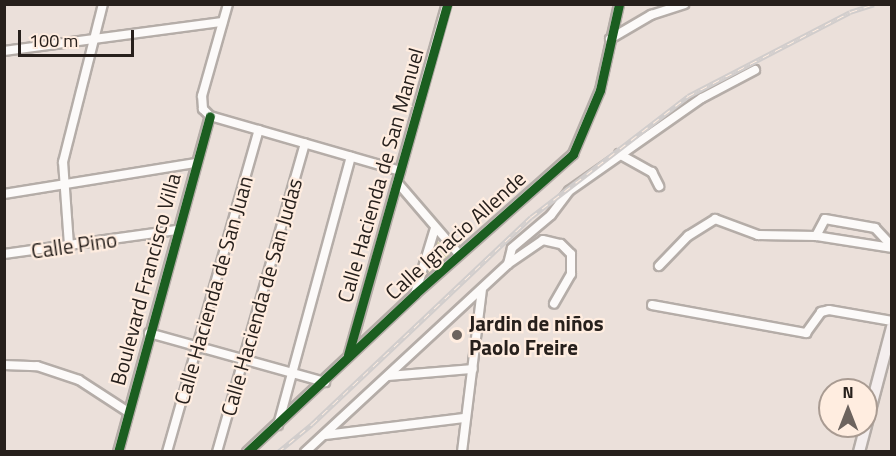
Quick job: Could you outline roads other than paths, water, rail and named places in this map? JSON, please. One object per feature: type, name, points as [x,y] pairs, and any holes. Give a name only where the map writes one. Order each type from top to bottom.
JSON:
[{"type":"street","points":[[69,245],[63,162],[103,4]]},
{"type":"street","points":[[228,4],[202,96],[203,109],[210,116],[400,171]]},
{"type":"street","name":"Calle Hacienda de San Manuel","points":[[348,355],[447,4]]},
{"type":"street","name":"Calle Ignacio Allende","points":[[247,452],[325,382],[348,355],[573,154],[600,90],[619,4]]},
{"type":"street","points":[[610,39],[651,15],[668,7],[684,4]]},
{"type":"street","points":[[4,51],[222,22]]},
{"type":"street","points":[[508,264],[512,248],[551,215],[570,191],[619,154],[702,98],[755,70]]},
{"type":"street","name":"Boulevard Francisco Villa","points":[[118,452],[195,163],[210,116]]},
{"type":"street","name":"Calle Hacienda de San Juan","points":[[167,452],[260,130]]},
{"type":"street","name":"Calle Hacienda de San Judas","points":[[217,452],[305,143]]},
{"type":"street","points":[[619,154],[652,172],[659,186]]},
{"type":"street","points":[[278,426],[351,157]]},
{"type":"street","points":[[4,194],[195,163]]},
{"type":"street","points":[[397,182],[459,254]]},
{"type":"street","points":[[659,266],[688,236],[715,219],[758,235],[816,236],[891,247]]},
{"type":"street","points":[[816,236],[825,219],[875,228],[891,247]]},
{"type":"street","points":[[415,294],[435,228]]},
{"type":"street","name":"Calle Pino","points":[[4,254],[178,230]]},
{"type":"street","points":[[305,452],[508,264],[543,240],[561,244],[571,254],[571,274],[554,304]]},
{"type":"street","points":[[462,452],[464,418],[473,369],[482,290]]},
{"type":"street","points":[[652,305],[806,333],[821,312],[829,310],[891,321]]},
{"type":"street","points":[[860,452],[891,327]]},
{"type":"street","points":[[149,333],[196,348],[325,382]]},
{"type":"street","points":[[4,365],[37,366],[79,380],[128,412]]},
{"type":"street","points":[[388,376],[473,369]]},
{"type":"street","points":[[325,435],[464,418]]},
{"type":"railway","points":[[278,452],[312,424],[531,217],[688,96],[850,12],[874,4]]},
{"type":"place","name":"Jardin de niños Paolo Freire","points":[[457,335]]}]
